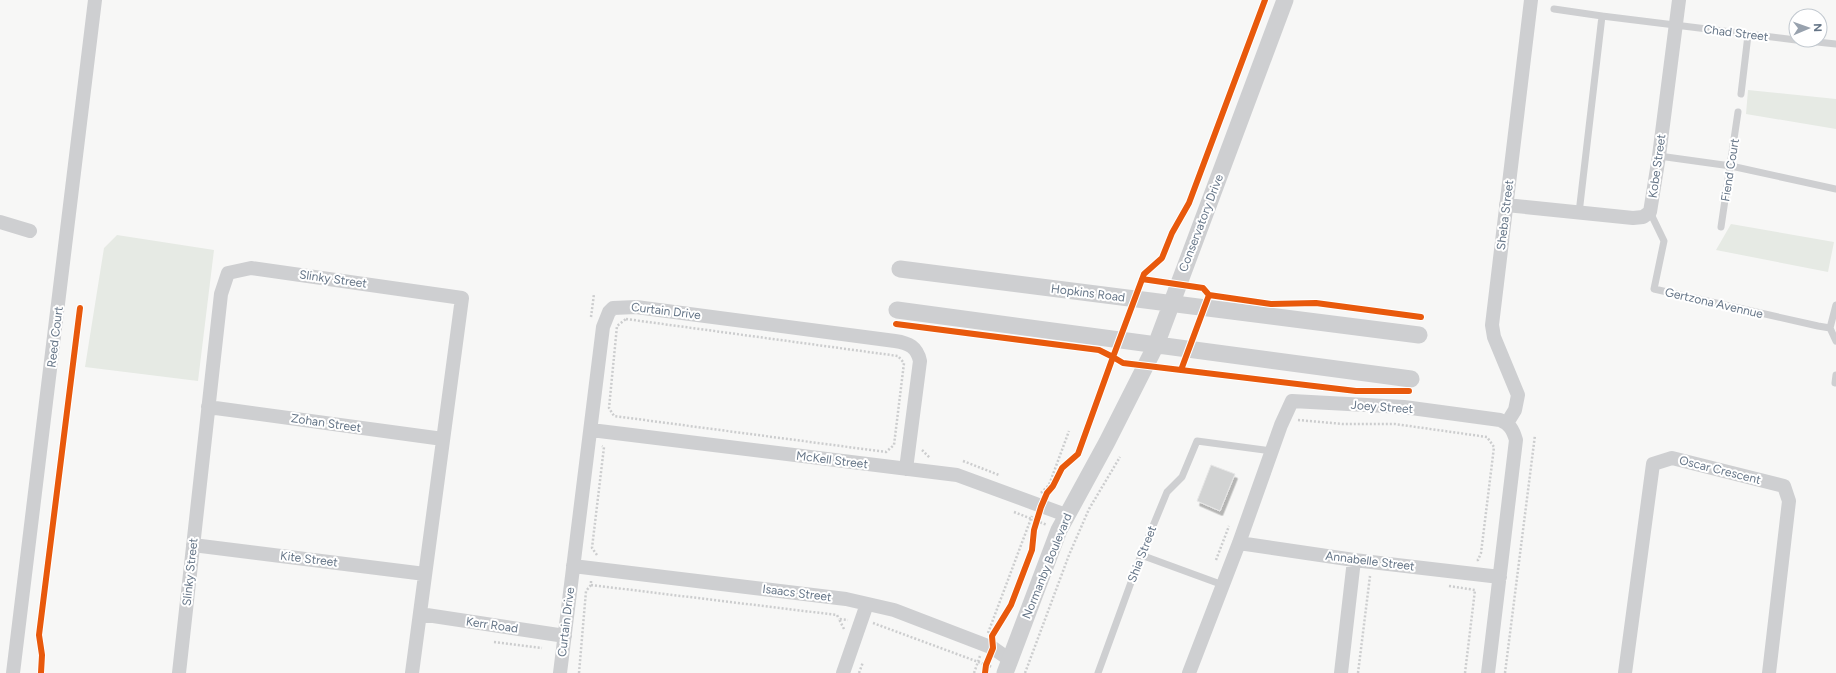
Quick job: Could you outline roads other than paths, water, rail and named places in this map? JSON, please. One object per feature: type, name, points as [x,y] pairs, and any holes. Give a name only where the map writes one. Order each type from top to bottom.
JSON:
[{"type":"street","name":"Reed Court","points":[[13,673],[95,0]]},
{"type":"street","name":"Conservatory Drive","points":[[1107,442],[1156,345],[1285,0]]},
{"type":"street","name":"Sheba Street","points":[[1507,423],[1515,410],[1518,395],[1494,337],[1492,325],[1531,0]]},
{"type":"street","name":"Kobe Street","points":[[1506,205],[1633,218],[1643,216],[1650,212],[1659,156],[1679,0]]},
{"type":"street","points":[[0,222],[30,231]]},
{"type":"street","name":"Slinky Street","points":[[179,673],[221,294],[228,273],[251,268],[462,298],[412,673]]},
{"type":"street","name":"Hopkins Road","points":[[900,269],[1419,335]]},
{"type":"street","name":"Curtain Drive","points":[[560,673],[603,327],[609,312],[613,308],[636,307],[910,344],[915,348],[920,361],[906,469]]},
{"type":"street","points":[[897,310],[1411,379]]},
{"type":"street","name":"Joey Street","points":[[1188,673],[1239,543],[1281,425],[1292,402],[1404,408],[1500,420],[1507,423]]},
{"type":"street","name":"Zohan Street","points":[[208,407],[443,439]]},
{"type":"street","points":[[1488,673],[1516,440],[1514,432],[1507,423]]},
{"type":"street","name":"McKell Street","points":[[590,430],[957,476],[1066,516]]},
{"type":"street","name":"Normanby Boulevard","points":[[1007,666],[1066,516],[1107,442]]},
{"type":"street","name":"Oscar Crescent","points":[[1625,673],[1653,464],[1672,458],[1784,486],[1789,501],[1769,673]]},
{"type":"street","name":"Annabelle Street","points":[[1239,543],[1354,560],[1500,577]]},
{"type":"street","name":"Kite Street","points":[[193,544],[425,574]]},
{"type":"street","points":[[1340,673],[1354,560]]},
{"type":"street","name":"Isaacs Street","points":[[573,566],[839,598],[894,610],[993,648],[1007,666]]},
{"type":"street","points":[[843,673],[867,604]]},
{"type":"street","name":"Kerr Road","points":[[420,614],[564,636]]},
{"type":"lane","name":"Chad Street","points":[[1554,9],[1676,26],[1788,39]]},
{"type":"lane","points":[[1579,213],[1602,16]]},
{"type":"lane","points":[[1741,94],[1748,35]]},
{"type":"lane","name":"Fiend Court","points":[[1721,227],[1738,112]]},
{"type":"lane","points":[[1659,156],[1731,166],[1836,189]]},
{"type":"lane","name":"Gertzona Avennue","points":[[1650,212],[1664,241],[1654,289],[1830,328]]},
{"type":"lane","points":[[1836,305],[1830,328],[1836,341]]},
{"type":"lane","points":[[1835,383],[1836,375]]},
{"type":"lane","name":"Shia Street","points":[[1098,673],[1141,555],[1167,492],[1182,477],[1197,441],[1272,451]]},
{"type":"lane","points":[[1141,555],[1223,585]]}]
